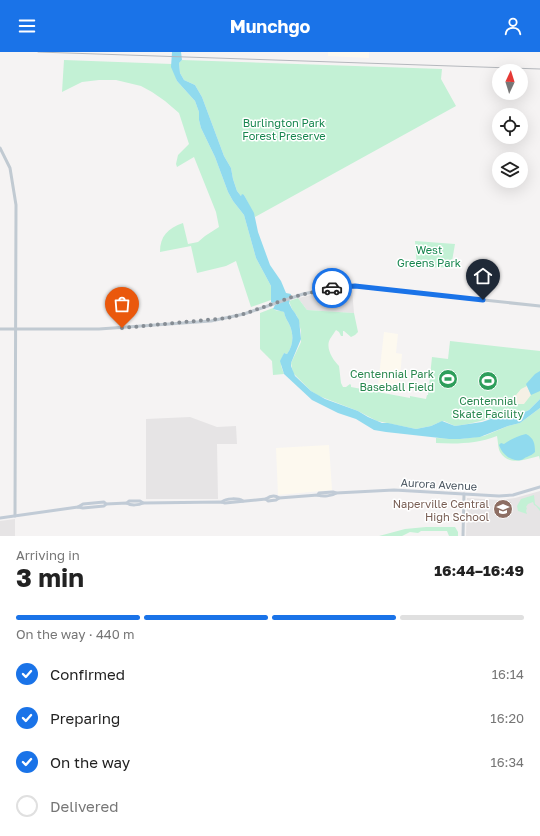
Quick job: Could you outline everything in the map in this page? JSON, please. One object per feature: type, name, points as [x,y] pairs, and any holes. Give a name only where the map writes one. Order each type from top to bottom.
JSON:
[{"type":"main road","name":"Aurora Avenue","points":[[0,518],[78,507],[83,508],[104,506],[106,504],[127,503],[129,501],[222,502],[224,500],[240,499],[243,501],[266,499],[268,497],[276,496],[279,498],[320,496],[333,495],[336,493],[394,490],[507,496],[540,487]]},
{"type":"street","points":[[0,148],[10,168],[16,205],[15,516]]},
{"type":"street","points":[[0,329],[114,329],[210,321],[244,314],[292,297],[327,288],[355,286],[540,306]]},
{"type":"street","points":[[463,536],[464,494]]},
{"type":"shaded area","points":[[328,52],[369,52],[369,58],[328,56]]},
{"type":"shaded area","points":[[352,289],[354,313],[307,310],[298,298],[325,292]]},
{"type":"shaded area","points":[[384,332],[398,334],[396,353],[402,354],[399,389],[378,385]]},
{"type":"shaded area","points":[[190,417],[217,427],[236,426],[237,444],[217,444],[218,499],[146,499],[146,419]]},
{"type":"shaded area","points":[[329,445],[332,490],[278,495],[276,448]]},
{"type":"shaded area","name":"Naperville Central High School","points":[[540,491],[540,536],[466,536],[467,498],[500,500],[515,498]]},
{"type":"shaded area","points":[[15,519],[15,536],[0,536],[0,521]]},
{"type":"green space","points":[[64,60],[172,64],[177,81],[195,101],[199,112],[201,128],[215,157],[228,192],[244,215],[256,258],[271,286],[271,300],[251,307],[236,261],[226,266],[197,273],[191,246],[160,252],[163,237],[173,227],[183,223],[188,244],[198,242],[219,227],[216,212],[194,157],[177,167],[176,164],[178,155],[189,144],[179,113],[165,101],[141,86],[116,80],[82,82],[62,92]]},
{"type":"green space","name":"Burlington Park Forest Preserve","points":[[182,60],[442,69],[441,79],[456,106],[255,217],[244,195],[241,196],[237,191],[231,168],[224,156],[202,97],[195,85],[184,80],[180,73],[179,63]]},
{"type":"green space","name":"West Greens Park","points":[[415,241],[455,244],[451,267],[417,268]]},
{"type":"green space","points":[[298,298],[307,310],[354,313],[358,332],[351,337],[344,331],[343,336],[341,336],[336,330],[330,339],[328,346],[330,354],[339,366],[341,383],[343,387],[350,384],[351,387],[410,398],[410,396],[426,399],[428,395],[432,357],[448,359],[450,341],[540,351],[540,399],[529,410],[510,419],[497,417],[455,426],[444,421],[431,426],[416,429],[377,421],[358,411],[319,396],[311,391],[293,373],[291,363],[301,342],[301,331],[297,316],[289,301]]},
{"type":"green space","points":[[273,308],[284,312],[291,330],[292,344],[287,354],[284,353],[281,362],[284,374],[273,375],[272,361],[260,349],[260,313]]},
{"type":"green space","points":[[540,408],[540,460],[539,456],[518,461],[513,461],[504,457],[498,446],[497,436],[482,441],[466,443],[436,443],[436,438],[460,439],[484,436],[508,426],[520,423]]},
{"type":"green space","points":[[534,495],[535,504],[540,508],[540,511],[533,502],[528,504],[526,507],[527,514],[518,511],[517,506],[521,499]]},
{"type":"green space","points":[[455,527],[458,532],[458,536],[449,536],[447,531],[421,531],[418,533],[410,532],[402,536],[379,536],[405,529]]},
{"type":"sand","points":[[527,386],[531,395],[524,404],[518,404],[514,400],[514,395]]},
{"type":"water","points":[[172,52],[181,52],[182,60],[179,63],[180,73],[184,80],[195,85],[202,97],[224,156],[231,168],[237,191],[241,196],[242,194],[244,195],[254,213],[258,232],[270,265],[281,281],[286,293],[291,294],[289,303],[299,320],[301,339],[291,363],[295,376],[311,391],[325,399],[358,411],[382,423],[416,429],[431,426],[442,421],[455,426],[482,422],[497,417],[510,419],[529,410],[540,399],[540,408],[520,423],[480,437],[449,439],[386,432],[374,430],[356,419],[338,413],[312,400],[284,374],[280,361],[284,353],[287,354],[292,344],[292,333],[290,326],[284,312],[273,309],[275,305],[271,302],[271,286],[256,258],[244,215],[228,192],[215,157],[201,128],[199,112],[195,101],[177,81],[171,67]]},
{"type":"water","points":[[540,371],[540,391],[531,395],[526,384],[535,374]]},
{"type":"water","points":[[526,434],[531,437],[534,442],[535,452],[522,460],[514,460],[507,457],[499,445]]},
{"type":"railway","points":[[38,52],[540,69]]},
{"type":"way so far","points":[[122,328],[210,321],[227,318],[260,309],[292,297],[332,288]]},
{"type":"place","name":"Centennial Park Baseball Field","points":[[448,379]]},
{"type":"place","name":"Centennial Skate Facility","points":[[488,381]]},
{"type":"place","name":"Naperville Central High School","points":[[503,509]]},
{"type":"route","points":[[332,288],[355,286],[483,300]]}]
